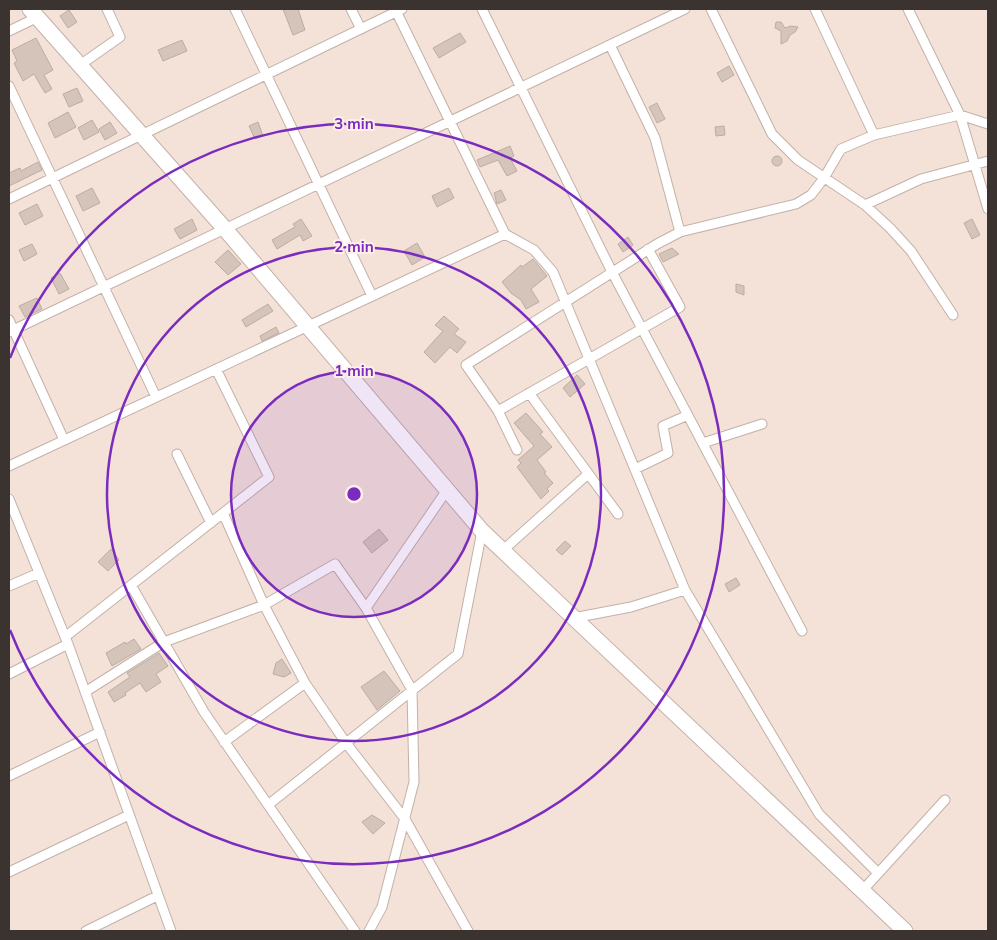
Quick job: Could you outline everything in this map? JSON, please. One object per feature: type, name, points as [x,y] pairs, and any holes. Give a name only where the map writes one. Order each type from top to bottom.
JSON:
[{"type":"main road","points":[[34,13],[308,326],[482,531],[906,931]]},
{"type":"street","points":[[80,65],[120,37],[107,9]]},
{"type":"street","points":[[235,9],[372,296]]},
{"type":"street","points":[[351,9],[361,28]]},
{"type":"street","points":[[482,9],[612,272],[802,631]]},
{"type":"street","points":[[11,331],[686,9]]},
{"type":"street","points":[[711,9],[772,134],[798,160],[865,204],[911,250],[953,315]]},
{"type":"street","points":[[815,9],[874,135]]},
{"type":"street","points":[[908,9],[960,115],[988,209]]},
{"type":"street","points":[[9,199],[399,10],[505,234],[534,250],[553,272],[685,590],[819,814],[878,873]]},
{"type":"street","points":[[9,31],[34,13]]},
{"type":"street","points":[[610,45],[655,138],[680,232]]},
{"type":"street","points":[[9,86],[156,397]]},
{"type":"street","points":[[518,450],[498,411],[466,365],[648,249],[680,232],[796,204],[811,195],[824,178],[841,149],[874,135],[960,115],[988,124]]},
{"type":"street","points":[[865,204],[921,179],[988,161]]},
{"type":"street","points":[[9,466],[505,234]]},
{"type":"street","points":[[498,411],[680,307],[648,249]]},
{"type":"street","points":[[9,320],[11,331],[64,440]]},
{"type":"street","points":[[9,674],[67,640],[131,585],[269,477],[216,369]]},
{"type":"street","points":[[529,393],[618,514]]},
{"type":"street","points":[[635,469],[668,452],[663,426],[688,415]]},
{"type":"street","points":[[703,443],[762,424]]},
{"type":"street","points":[[177,454],[211,523]]},
{"type":"street","points":[[502,551],[588,474]]},
{"type":"street","points":[[366,608],[447,490]]},
{"type":"street","points":[[9,499],[67,640],[171,931]]},
{"type":"street","points":[[223,514],[264,605],[305,683],[346,743],[405,819],[468,931]]},
{"type":"street","points":[[268,805],[458,654],[482,531]]},
{"type":"street","points":[[85,692],[164,642],[264,605],[335,564],[366,608],[412,690],[414,782],[382,907],[369,931]]},
{"type":"street","points":[[9,586],[39,572]]},
{"type":"street","points":[[131,585],[204,712],[355,931]]},
{"type":"street","points":[[573,618],[631,607],[685,590]]},
{"type":"street","points":[[224,742],[305,683]]},
{"type":"street","points":[[9,776],[100,732]]},
{"type":"street","points":[[862,891],[945,800]]},
{"type":"street","points":[[9,872],[129,815]]},
{"type":"street","points":[[86,931],[157,896]]},
{"type":"building","points":[[283,9],[298,9],[305,30],[293,35]]},
{"type":"building","points":[[69,10],[77,22],[68,28],[60,16]]},
{"type":"building","points":[[776,22],[781,22],[785,28],[791,26],[798,27],[787,41],[781,44],[781,31],[775,28]]},
{"type":"building","points":[[460,33],[466,42],[439,58],[433,48]]},
{"type":"building","points":[[36,38],[53,70],[44,75],[52,89],[45,93],[34,74],[23,81],[14,63],[17,61],[12,50]]},
{"type":"building","points":[[182,40],[187,51],[163,61],[158,50]]},
{"type":"building","points":[[729,66],[734,75],[722,82],[717,73]]},
{"type":"building","points":[[77,88],[83,101],[69,107],[63,94]]},
{"type":"building","points":[[657,103],[665,119],[657,123],[649,107]]},
{"type":"building","points":[[68,112],[76,127],[55,138],[48,123]]},
{"type":"building","points":[[92,120],[99,132],[84,140],[78,128]]},
{"type":"building","points":[[110,122],[117,133],[105,140],[99,129]]},
{"type":"building","points":[[258,122],[263,136],[255,139],[249,126]]},
{"type":"building","points":[[724,126],[725,135],[716,136],[715,127]]},
{"type":"building","points":[[510,146],[514,156],[510,158],[517,171],[507,176],[498,160],[480,167],[477,160]]},
{"type":"building","points":[[775,156],[779,156],[782,161],[781,165],[775,166],[772,163],[772,159]]},
{"type":"building","points":[[38,162],[42,170],[9,186],[9,173],[20,168],[21,171]]},
{"type":"building","points":[[92,188],[100,203],[83,211],[76,196]]},
{"type":"building","points":[[449,188],[454,198],[437,207],[432,196]]},
{"type":"building","points":[[501,190],[506,200],[497,204],[494,193]]},
{"type":"building","points":[[37,204],[43,216],[25,225],[19,213]]},
{"type":"building","points":[[192,219],[197,230],[180,239],[174,229]]},
{"type":"building","points":[[301,219],[312,236],[303,241],[300,235],[277,249],[272,240],[295,227],[293,224]]},
{"type":"building","points":[[972,219],[980,235],[972,239],[964,223]]},
{"type":"building","points":[[628,237],[633,245],[623,252],[618,244]]},
{"type":"building","points":[[417,243],[425,257],[412,265],[404,251]]},
{"type":"building","points":[[32,244],[37,254],[24,261],[19,250]]},
{"type":"building","points":[[672,248],[679,254],[663,262],[659,254]]},
{"type":"building","points":[[228,250],[241,264],[228,275],[215,262]]},
{"type":"building","points":[[533,259],[547,276],[531,289],[539,302],[526,309],[521,300],[511,293],[502,282],[521,265],[522,267]]},
{"type":"building","points":[[60,273],[69,289],[59,294],[51,278]]},
{"type":"building","points":[[736,284],[744,286],[744,295],[736,292]]},
{"type":"building","points":[[37,298],[42,309],[25,317],[19,306]]},
{"type":"building","points":[[268,304],[273,311],[246,327],[242,320]]},
{"type":"building","points":[[444,316],[459,329],[454,334],[466,342],[457,353],[450,347],[435,363],[424,352],[443,331],[435,325]]},
{"type":"building","points":[[276,327],[279,333],[262,341],[260,336]]},
{"type":"building","points":[[577,375],[585,384],[570,397],[563,388]]},
{"type":"building","points":[[526,413],[543,432],[540,434],[552,447],[537,460],[546,472],[544,473],[553,483],[547,489],[549,491],[541,499],[517,467],[521,463],[518,460],[534,446],[514,423]]},
{"type":"building","points":[[379,529],[388,540],[372,553],[363,542]]},
{"type":"building","points":[[565,541],[571,546],[562,555],[556,550]]},
{"type":"building","points":[[111,549],[119,560],[108,571],[98,562]]},
{"type":"building","points":[[736,578],[740,585],[729,592],[725,584]]},
{"type":"building","points":[[134,639],[141,649],[112,666],[106,653]]},
{"type":"building","points":[[159,653],[168,666],[156,674],[161,682],[146,692],[140,683],[114,702],[108,692],[130,677],[127,673]]},
{"type":"building","points":[[282,659],[291,673],[284,677],[273,674],[276,663]]},
{"type":"building","points":[[384,671],[400,691],[377,710],[361,687]]},
{"type":"building","points":[[372,815],[385,823],[373,834],[362,822]]}]
